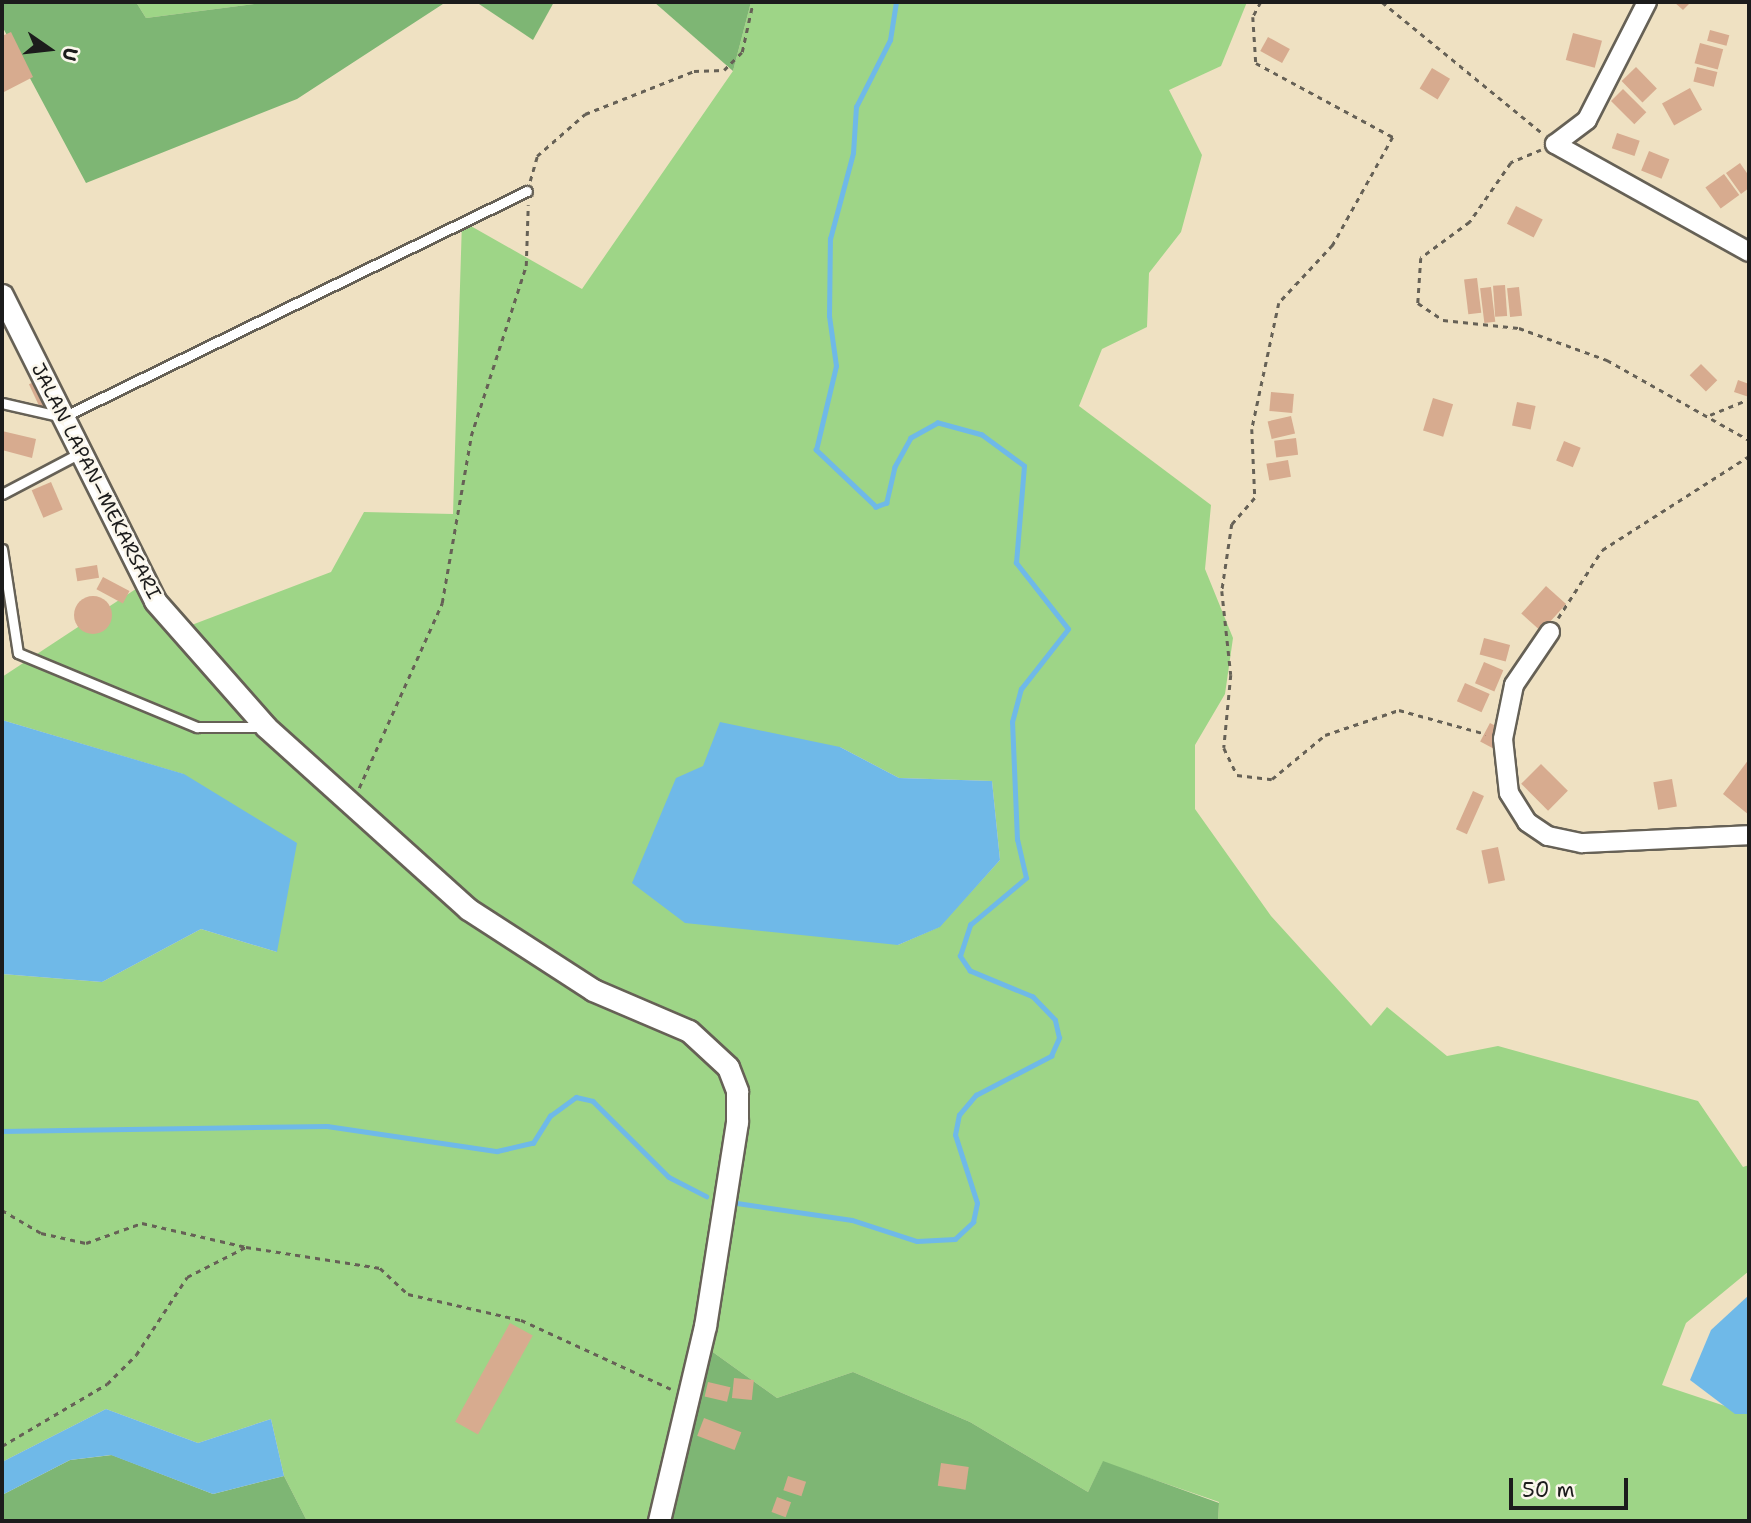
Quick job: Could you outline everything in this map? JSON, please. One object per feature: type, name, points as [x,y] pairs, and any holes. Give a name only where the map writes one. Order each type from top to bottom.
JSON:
[{"type":"street","points":[[1647,2],[1587,120],[1555,144],[1749,252]]},
{"type":"street","name":"JALAN LAPAN–MEKARSARI","points":[[2,295],[155,600],[266,727],[349,808],[468,909],[593,990],[689,1031],[728,1067],[737,1091],[737,1122],[705,1326],[659,1521]]},
{"type":"street","points":[[1550,632],[1514,685],[1503,739],[1509,793],[1527,821],[1548,836],[1582,843],[1749,835]]},
{"type":"lane","points":[[2,403],[64,417],[527,191]]},
{"type":"lane","points":[[2,494],[80,453]]},
{"type":"lane","points":[[2,549],[18,653],[197,727],[266,727]]},
{"type":"path","points":[[349,808],[442,603],[471,436],[526,266],[527,191],[537,156],[585,114],[694,71],[724,69],[742,51],[753,2]]},
{"type":"path","points":[[1261,2],[1252,17],[1256,62],[1393,137],[1333,245],[1279,303],[1252,429],[1255,498],[1232,524],[1222,591],[1231,675],[1224,748],[1237,775],[1272,779],[1325,735],[1399,710],[1503,739]]},
{"type":"path","points":[[1382,2],[1555,144],[1511,163],[1469,222],[1421,258],[1418,303],[1443,320],[1519,328],[1607,360],[1709,415],[1749,440]]},
{"type":"path","points":[[1709,415],[1749,399]]},
{"type":"path","points":[[1550,632],[1602,550],[1749,456]]},
{"type":"path","points":[[2,1210],[41,1233],[86,1243],[142,1223],[246,1247],[380,1268],[408,1294],[521,1320],[686,1398]]},
{"type":"path","points":[[2,1446],[107,1384],[136,1355],[187,1278],[246,1247]]},
{"type":"green space","points":[[2,2],[136,2],[146,18],[269,2],[446,2],[297,99],[86,183],[2,26]]},
{"type":"green space","points":[[136,2],[269,2],[146,18]]},
{"type":"green space","points":[[476,2],[554,2],[533,40]]},
{"type":"green space","points":[[654,2],[751,2],[733,71]]},
{"type":"green space","points":[[751,2],[1247,2],[1221,66],[1169,90],[1202,155],[1181,232],[1149,273],[1147,327],[1102,349],[1079,406],[1211,505],[1205,569],[1233,638],[1225,694],[1195,745],[1195,809],[1271,916],[1371,1026],[1387,1007],[1447,1056],[1498,1046],[1698,1101],[1743,1167],[1749,1165],[1749,1271],[1686,1323],[1662,1385],[1749,1414],[1749,1521],[1218,1521],[1219,1502],[1103,1462],[1088,1492],[970,1422],[853,1372],[777,1398],[696,1340],[658,1521],[307,1521],[284,1476],[271,1419],[198,1443],[106,1409],[2,1462],[2,974],[102,982],[201,929],[277,952],[183,774],[2,720],[2,677],[151,579],[189,626],[331,572],[364,512],[453,514],[462,221],[582,289],[733,71]],"holes":[[[840,747],[899,778],[992,781],[1000,860],[939,927],[898,945]]]},
{"type":"green space","points":[[696,1340],[777,1398],[853,1372],[970,1422],[1088,1492],[1103,1461],[1219,1503],[1218,1521],[658,1521]]},
{"type":"green space","points":[[112,1455],[213,1494],[284,1476],[307,1521],[2,1521],[2,1495],[70,1460]]},
{"type":"water","points":[[2,720],[184,774],[297,843],[277,952],[201,929],[102,982],[2,974]]},
{"type":"water","points":[[720,722],[840,747],[899,778],[992,781],[1000,860],[940,927],[898,945],[685,923],[632,883],[676,778],[703,766]]},
{"type":"water","points":[[1749,1295],[1749,1414],[1735,1414],[1690,1380],[1711,1330]]},
{"type":"water","points":[[106,1409],[198,1443],[271,1419],[284,1476],[213,1494],[111,1455],[70,1460],[2,1495],[2,1462]]},
{"type":"building","points":[[1674,2],[1691,2],[1683,10]]},
{"type":"building","points":[[1710,30],[1729,35],[1726,46],[1707,41]]},
{"type":"building","points":[[11,32],[33,77],[2,93],[2,36]]},
{"type":"building","points":[[1573,33],[1602,41],[1595,68],[1566,60]]},
{"type":"building","points":[[1268,37],[1290,49],[1282,63],[1260,51]]},
{"type":"building","points":[[1700,43],[1723,49],[1718,69],[1695,63]]},
{"type":"building","points":[[1636,67],[1657,89],[1642,102],[1622,81]]},
{"type":"building","points":[[1697,67],[1717,72],[1714,87],[1693,82]]},
{"type":"building","points":[[1432,68],[1450,79],[1438,99],[1420,89]]},
{"type":"building","points":[[1690,88],[1702,110],[1674,125],[1662,104]]},
{"type":"building","points":[[1623,89],[1646,112],[1634,124],[1611,101]]},
{"type":"building","points":[[1617,133],[1640,141],[1634,156],[1612,148]]},
{"type":"building","points":[[1649,151],[1669,159],[1662,179],[1641,170]]},
{"type":"building","points":[[1740,163],[1749,176],[1749,188],[1741,194],[1726,173]]},
{"type":"building","points":[[1724,174],[1739,195],[1721,209],[1705,188]]},
{"type":"building","points":[[1516,206],[1543,220],[1534,237],[1507,224]]},
{"type":"building","points":[[1477,278],[1481,313],[1468,314],[1464,280]]},
{"type":"building","points":[[1505,285],[1507,316],[1495,317],[1493,286]]},
{"type":"building","points":[[1491,287],[1495,322],[1484,323],[1480,288]]},
{"type":"building","points":[[1519,287],[1522,316],[1510,317],[1507,288]]},
{"type":"building","points":[[1701,364],[1717,380],[1706,392],[1690,375]]},
{"type":"building","points":[[38,380],[49,404],[40,408],[29,384]]},
{"type":"building","points":[[1738,380],[1749,384],[1749,397],[1734,392]]},
{"type":"building","points":[[1271,392],[1294,394],[1292,413],[1269,411]]},
{"type":"building","points":[[1433,398],[1453,404],[1443,437],[1423,431]]},
{"type":"building","points":[[1517,402],[1536,406],[1531,429],[1512,425]]},
{"type":"building","points":[[1291,416],[1295,434],[1272,439],[1268,421]]},
{"type":"building","points":[[2,431],[36,439],[32,458],[2,450]]},
{"type":"building","points":[[1296,438],[1298,455],[1276,458],[1274,441]]},
{"type":"building","points":[[1564,441],[1581,448],[1573,467],[1556,460]]},
{"type":"building","points":[[1288,460],[1291,477],[1269,481],[1266,464]]},
{"type":"building","points":[[51,482],[63,510],[43,518],[32,490]]},
{"type":"building","points":[[97,565],[99,578],[77,581],[75,568]]},
{"type":"building","points":[[103,577],[129,591],[123,603],[96,589]]},
{"type":"building","points":[[1546,586],[1566,604],[1541,632],[1521,613]]},
{"type":"building","points":[[93,596],[107,601],[112,615],[107,629],[93,634],[79,629],[74,615],[79,601]]},
{"type":"building","points":[[1484,638],[1510,645],[1506,661],[1480,654]]},
{"type":"building","points":[[1484,662],[1503,670],[1494,691],[1475,683]]},
{"type":"building","points":[[1465,683],[1490,694],[1482,712],[1457,701]]},
{"type":"building","points":[[1490,723],[1503,730],[1493,749],[1480,742]]},
{"type":"building","points":[[1749,759],[1749,815],[1723,794]]},
{"type":"building","points":[[1541,764],[1568,791],[1548,811],[1521,784]]},
{"type":"building","points":[[1672,779],[1677,807],[1658,810],[1653,782]]},
{"type":"building","points":[[1473,791],[1484,796],[1467,834],[1456,829]]},
{"type":"building","points":[[1498,847],[1505,880],[1488,884],[1481,851]]},
{"type":"building","points":[[510,1323],[533,1336],[478,1434],[455,1422]]},
{"type":"building","points":[[734,1378],[754,1380],[752,1400],[732,1398]]},
{"type":"building","points":[[708,1382],[730,1387],[727,1402],[705,1397]]},
{"type":"building","points":[[704,1418],[741,1432],[735,1450],[697,1436]]},
{"type":"building","points":[[941,1463],[969,1467],[966,1490],[938,1486]]},
{"type":"building","points":[[788,1476],[806,1482],[801,1496],[783,1490]]},
{"type":"building","points":[[777,1497],[791,1502],[786,1517],[772,1512]]},
{"type":"waterway","points":[[737,1203],[852,1220],[917,1241],[955,1239],[973,1222],[977,1203],[955,1135],[959,1115],[976,1095],[1051,1056],[1059,1038],[1055,1020],[1033,997],[970,971],[960,956],[970,925],[1026,878],[1017,840],[1012,722],[1021,689],[1068,629],[1016,563],[1024,466],[982,435],[938,423],[911,438],[895,467],[887,503],[876,507],[816,450],[836,366],[829,316],[830,239],[853,153],[856,107],[890,40],[896,2]]},
{"type":"waterway","points":[[2,1131],[327,1126],[497,1151],[533,1143],[550,1116],[576,1097],[593,1101],[669,1177],[706,1196]]}]
